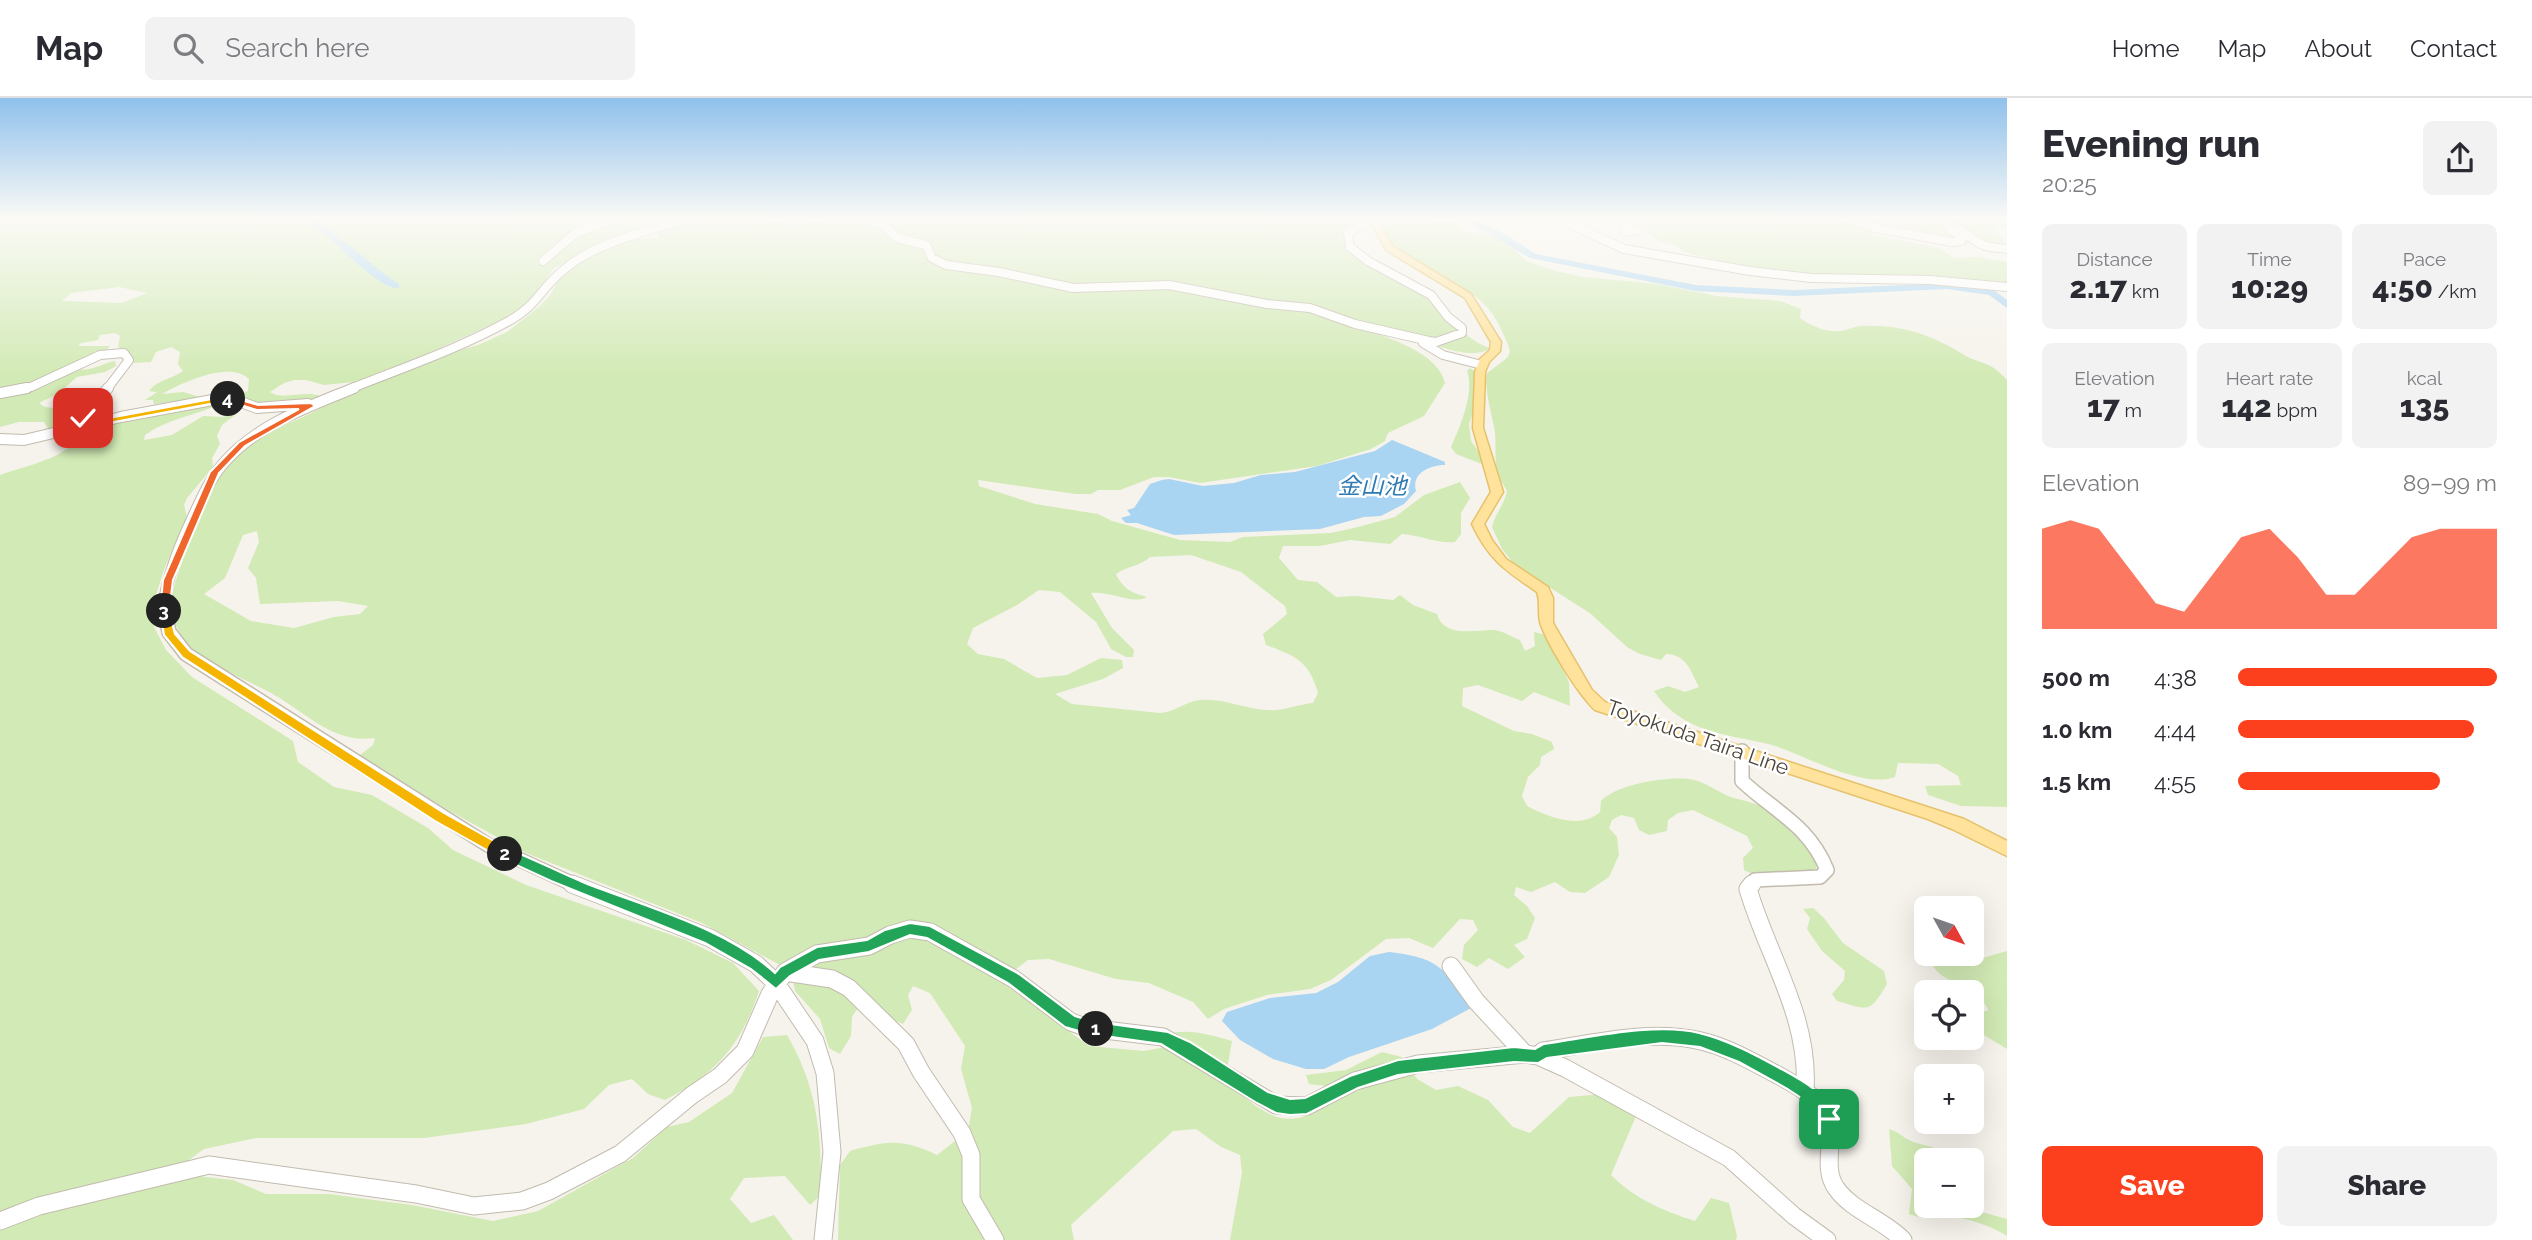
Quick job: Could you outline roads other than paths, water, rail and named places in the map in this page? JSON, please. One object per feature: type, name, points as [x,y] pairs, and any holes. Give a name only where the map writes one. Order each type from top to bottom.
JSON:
[{"type":"main road","name":"Toyokuda Taira Line","points":[[1427,271],[1468,296],[1496,342],[1495,351],[1482,365],[1478,428],[1497,492],[1478,524],[1486,541],[1502,562],[1543,590],[1546,598],[1546,623],[1587,694],[1605,711],[1742,751],[1958,824],[2007,849]]},
{"type":"street","points":[[561,271],[533,306],[508,322],[311,406],[242,444],[211,478],[168,580],[164,621],[176,645],[186,654],[488,845],[555,877],[710,938],[780,977],[832,979],[849,988],[906,1044],[921,1072],[962,1133],[971,1156],[971,1199],[995,1240]]},
{"type":"street","points":[[994,271],[1073,288],[1169,285],[1268,304],[1310,308],[1413,339],[1429,345],[1443,355],[1482,365]]},
{"type":"street","points":[[1387,271],[1431,295],[1448,317],[1464,331],[1436,342],[1413,339]]},
{"type":"street","points":[[1757,271],[1840,279],[1930,280],[2007,287]]},
{"type":"street","points":[[0,393],[31,387],[100,355],[124,353],[129,360],[127,365],[83,418],[82,426]]},
{"type":"street","points":[[0,439],[10,442],[28,440],[82,426],[218,399],[233,400],[257,408],[311,406]]},
{"type":"street","points":[[1742,751],[1742,781],[1762,801],[1805,828],[1826,870],[1820,877],[1755,880],[1748,889],[1794,1009],[1807,1060],[1805,1091]]},
{"type":"street","points":[[0,1221],[39,1206],[209,1165],[416,1194],[474,1206],[522,1201],[549,1191],[620,1154],[692,1095],[720,1076],[745,1051],[780,977],[817,954],[869,946],[890,935],[910,929],[930,932],[1014,979],[1071,1022],[1088,1028],[1163,1037],[1263,1098],[1276,1105],[1290,1107],[1307,1106],[1355,1081],[1398,1068],[1532,1055],[1544,1051],[1662,1036],[1700,1040],[1744,1057],[1815,1098],[1829,1119],[1832,1130],[1829,1171],[1831,1182],[1850,1201],[1884,1223],[1903,1240]]},
{"type":"street","points":[[1451,966],[1482,1010],[1532,1055],[1565,1068],[1729,1158],[1794,1216],[1828,1240]]},
{"type":"street","points":[[780,977],[815,1041],[825,1073],[832,1152],[823,1240]]},
{"type":"water","name":"金山池","points":[[1392,440],[1445,462],[1445,465],[1423,471],[1416,479],[1416,491],[1404,504],[1381,516],[1364,517],[1320,529],[1174,535],[1137,523],[1126,523],[1121,518],[1131,515],[1127,510],[1134,508],[1150,484],[1162,480],[1203,486],[1234,483],[1261,475],[1295,472],[1375,451]]},
{"type":"water","points":[[1389,952],[1406,954],[1439,967],[1473,1007],[1432,1029],[1349,1057],[1324,1069],[1306,1069],[1273,1059],[1240,1040],[1222,1021],[1227,1012],[1270,998],[1316,993],[1338,982],[1370,956]]},
{"type":"waterway","points":[[373,271],[396,286]]},
{"type":"waterway","points":[[1611,271],[1696,288],[1794,293],[1947,286],[1992,293],[2007,305]]}]
